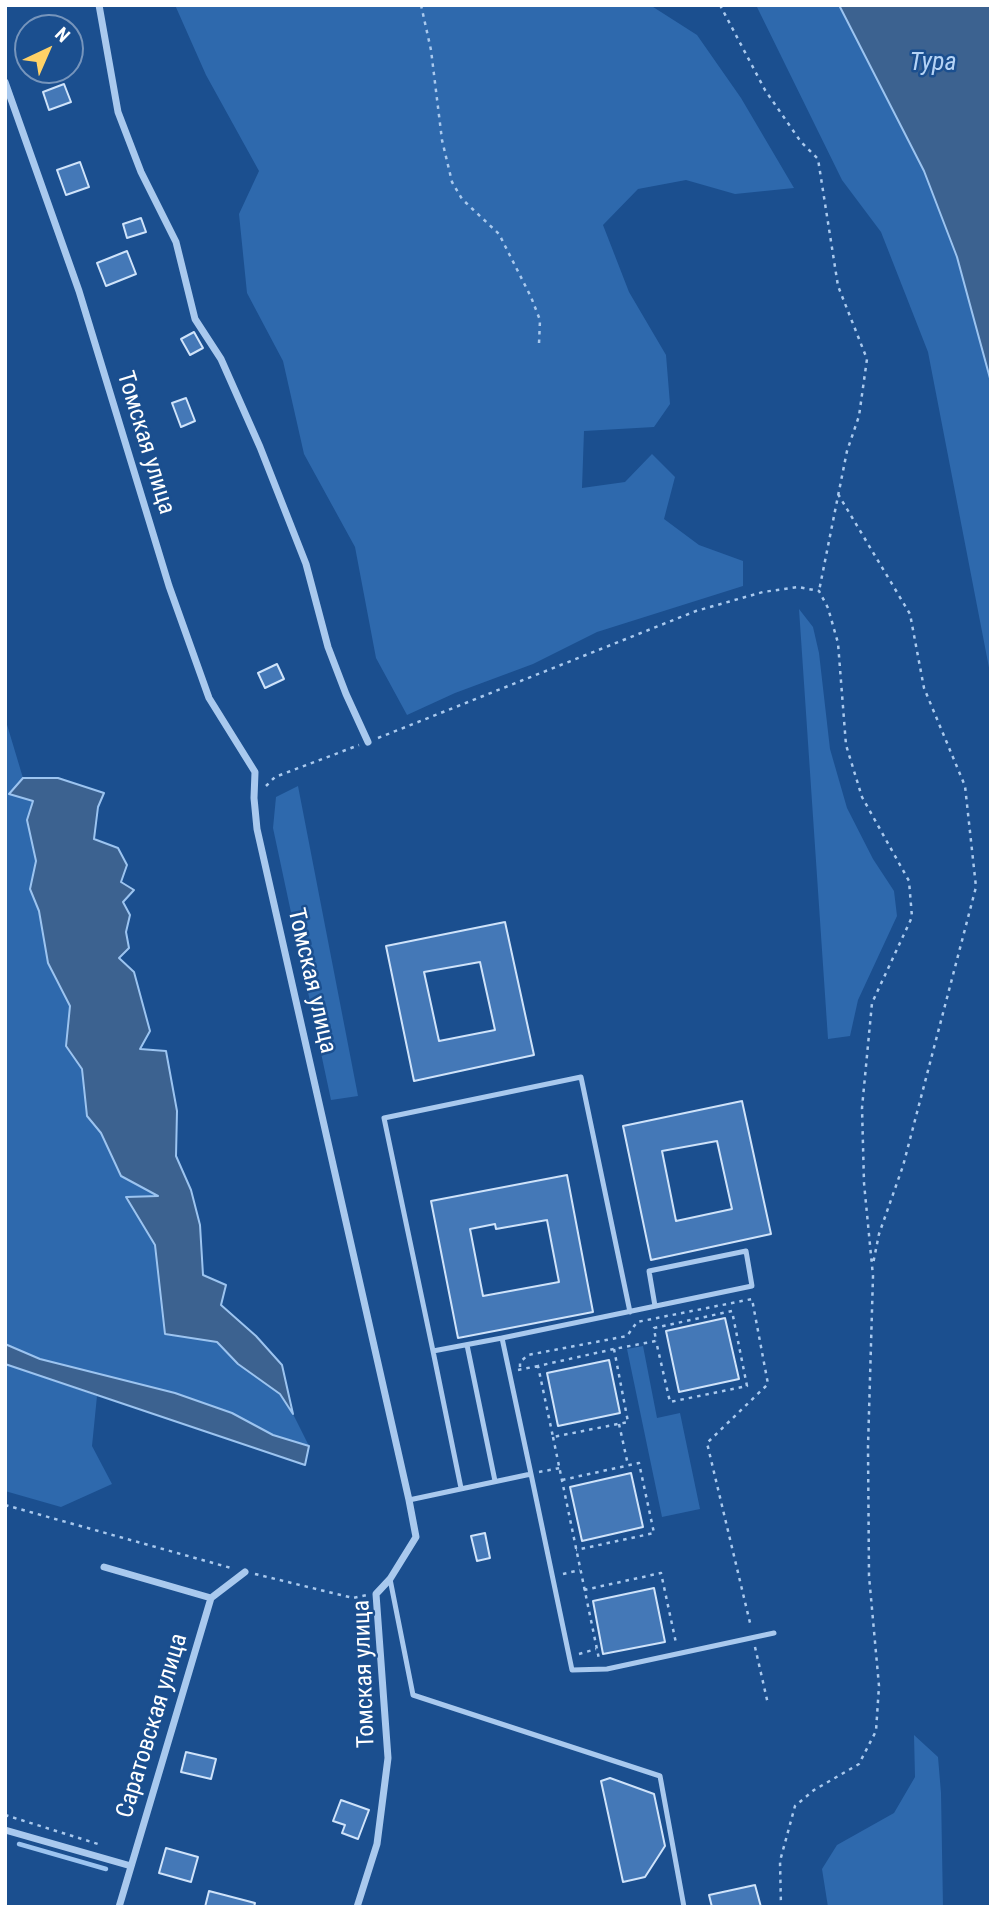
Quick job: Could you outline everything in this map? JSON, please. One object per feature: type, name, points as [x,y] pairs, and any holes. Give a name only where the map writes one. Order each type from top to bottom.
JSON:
[{"type":"street","points":[[99,5],[118,112],[141,172],[176,242],[195,319],[221,359],[260,447],[301,551],[328,647],[368,742]]},
{"type":"street","name":"Томская улица","points":[[5,82],[79,290],[169,586],[209,698],[254,772],[257,829],[409,1500],[416,1537],[390,1579],[376,1594],[388,1758],[377,1844],[357,1907]]},
{"type":"street","points":[[104,1567],[211,1598],[245,1572]]},
{"type":"street","name":"Саратовская улица","points":[[119,1907],[211,1598]]},
{"type":"street","points":[[5,1830],[131,1866]]},
{"type":"lane","points":[[461,1488],[384,1118],[581,1077],[630,1312]]},
{"type":"lane","points":[[433,1351],[630,1312],[752,1286],[746,1251],[649,1271],[655,1306]]},
{"type":"lane","points":[[502,1338],[572,1670],[607,1670],[774,1633]]},
{"type":"lane","points":[[467,1345],[495,1481]]},
{"type":"lane","points":[[409,1500],[531,1474]]},
{"type":"lane","points":[[390,1579],[413,1695],[660,1776],[684,1907]]},
{"type":"path","points":[[421,5],[431,50],[442,140],[452,182],[462,199],[499,234],[531,296],[540,320],[539,344]]},
{"type":"path","points":[[720,5],[765,90],[801,142],[818,159],[838,286],[867,359],[859,416],[847,451],[819,591],[828,608],[838,643],[846,745],[862,797],[909,881],[912,917],[872,1003],[862,1108],[864,1182],[872,1267],[868,1563],[879,1686],[876,1731],[859,1765],[814,1790],[794,1806],[779,1861],[781,1907]]},
{"type":"path","points":[[838,494],[910,614],[924,688],[965,786],[976,887],[903,1166],[878,1234],[872,1267]]},
{"type":"path","points":[[254,797],[275,777],[696,611],[763,592],[798,587],[819,591]]},
{"type":"path","points":[[519,1370],[520,1362],[528,1355],[627,1336],[637,1322],[752,1299],[768,1384],[707,1443],[768,1704]]},
{"type":"path","points":[[732,1311],[747,1386],[670,1402],[656,1341],[654,1328],[732,1311]]},
{"type":"path","points":[[509,1372],[656,1341]]},
{"type":"path","points":[[553,1437],[628,1422],[614,1349]]},
{"type":"path","points":[[538,1366],[598,1660]]},
{"type":"path","points":[[619,1424],[628,1465]]},
{"type":"path","points":[[562,1480],[639,1463],[654,1533],[576,1550]]},
{"type":"path","points":[[531,1474],[559,1468]]},
{"type":"path","points":[[5,1505],[245,1572],[353,1598],[376,1594]]},
{"type":"path","points":[[553,1577],[580,1570]]},
{"type":"path","points":[[584,1590],[661,1573],[676,1643],[663,1646]]},
{"type":"path","points":[[580,1670],[577,1654],[596,1649]]},
{"type":"path","points":[[5,1815],[102,1845]]},
{"type":"shaded area","points":[[175,5],[650,5],[697,35],[741,98],[794,188],[735,194],[686,180],[638,189],[603,225],[629,292],[666,355],[670,404],[654,427],[584,431],[582,488],[625,482],[652,454],[675,477],[664,519],[699,545],[743,561],[743,586],[597,632],[533,664],[455,693],[407,715],[376,658],[355,547],[304,454],[283,361],[247,293],[239,214],[259,171],[206,75]]},
{"type":"shaded area","points":[[756,5],[839,5],[924,171],[957,257],[991,382],[991,678],[928,352],[881,232],[842,180]]},
{"type":"shaded area","points":[[799,609],[813,627],[819,653],[830,749],[847,808],[873,859],[894,891],[897,916],[858,1000],[850,1036],[828,1039]]},
{"type":"shaded area","points":[[5,718],[23,778],[10,794],[33,801],[27,820],[36,861],[30,889],[39,911],[48,963],[70,1006],[66,1045],[82,1069],[87,1116],[101,1133],[121,1176],[160,1197],[127,1197],[155,1245],[165,1334],[217,1341],[238,1364],[280,1394],[309,1446],[273,1435],[232,1413],[175,1393],[40,1359],[5,1344]]},
{"type":"shaded area","points":[[298,786],[358,1096],[331,1100],[273,828],[276,797]]},
{"type":"shaded area","points":[[643,1346],[657,1418],[680,1413],[700,1509],[662,1517],[627,1349]]},
{"type":"shaded area","points":[[5,1364],[97,1396],[92,1446],[112,1484],[61,1507],[5,1491]]},
{"type":"shaded area","points":[[914,1735],[938,1757],[943,1907],[828,1907],[822,1869],[837,1845],[894,1813],[915,1777]]},
{"type":"water","name":"Тура","points":[[839,5],[991,5],[991,382],[957,257],[924,171]]},
{"type":"water","points":[[23,778],[58,778],[104,793],[98,807],[94,839],[118,848],[127,865],[121,882],[134,890],[123,902],[130,915],[126,932],[129,948],[119,958],[134,972],[150,1031],[140,1049],[166,1051],[177,1111],[176,1156],[191,1190],[200,1225],[203,1275],[226,1285],[221,1305],[256,1336],[282,1365],[293,1414],[280,1394],[238,1364],[217,1342],[165,1334],[155,1245],[126,1197],[158,1196],[121,1176],[101,1133],[87,1116],[82,1069],[66,1046],[70,1006],[48,963],[39,911],[30,889],[36,861],[27,820],[33,801],[9,794]]},
{"type":"water","points":[[5,1344],[40,1359],[175,1393],[232,1413],[273,1435],[309,1446],[305,1465],[5,1364]]},
{"type":"building","points":[[64,84],[71,102],[49,110],[43,92]]},
{"type":"building","points":[[80,162],[89,187],[66,195],[57,170]]},
{"type":"building","points":[[141,218],[146,232],[127,238],[123,224]]},
{"type":"building","points":[[127,251],[136,274],[106,286],[97,263]]},
{"type":"building","points":[[194,332],[203,348],[190,355],[181,339]]},
{"type":"building","points":[[186,398],[195,421],[181,427],[172,403]]},
{"type":"building","points":[[277,664],[284,679],[265,688],[258,673]]},
{"type":"building","points":[[505,922],[534,1055],[414,1081],[386,946]],"holes":[[[480,962],[495,1030],[439,1041],[424,972]]]},
{"type":"building","points":[[742,1101],[771,1234],[651,1260],[623,1126]],"holes":[[[717,1141],[732,1209],[676,1221],[662,1151]]]},
{"type":"building","points":[[567,1175],[593,1312],[458,1338],[431,1201]],"holes":[[[547,1220],[559,1282],[483,1296],[470,1229],[495,1224],[496,1229]]]},
{"type":"building","points":[[725,1318],[739,1379],[679,1392],[666,1331]]},
{"type":"building","points":[[609,1360],[620,1413],[558,1426],[547,1373]]},
{"type":"building","points":[[631,1473],[643,1527],[582,1541],[570,1487]]},
{"type":"building","points":[[485,1533],[490,1558],[477,1561],[471,1536]]},
{"type":"building","points":[[654,1588],[665,1642],[603,1654],[593,1601]]},
{"type":"building","points":[[186,1752],[216,1759],[211,1779],[181,1772]]},
{"type":"building","points":[[610,1778],[654,1794],[665,1846],[645,1877],[623,1882],[601,1781]]},
{"type":"building","points":[[341,1800],[369,1810],[358,1839],[342,1833],[345,1825],[333,1821]]},
{"type":"building","points":[[166,1848],[198,1857],[191,1882],[159,1873]]},
{"type":"building","points":[[755,1885],[761,1907],[712,1907],[709,1895]]},
{"type":"building","points":[[209,1891],[255,1903],[254,1907],[205,1907]]},
{"type":"waterway","points":[[19,1844],[106,1869]]}]
